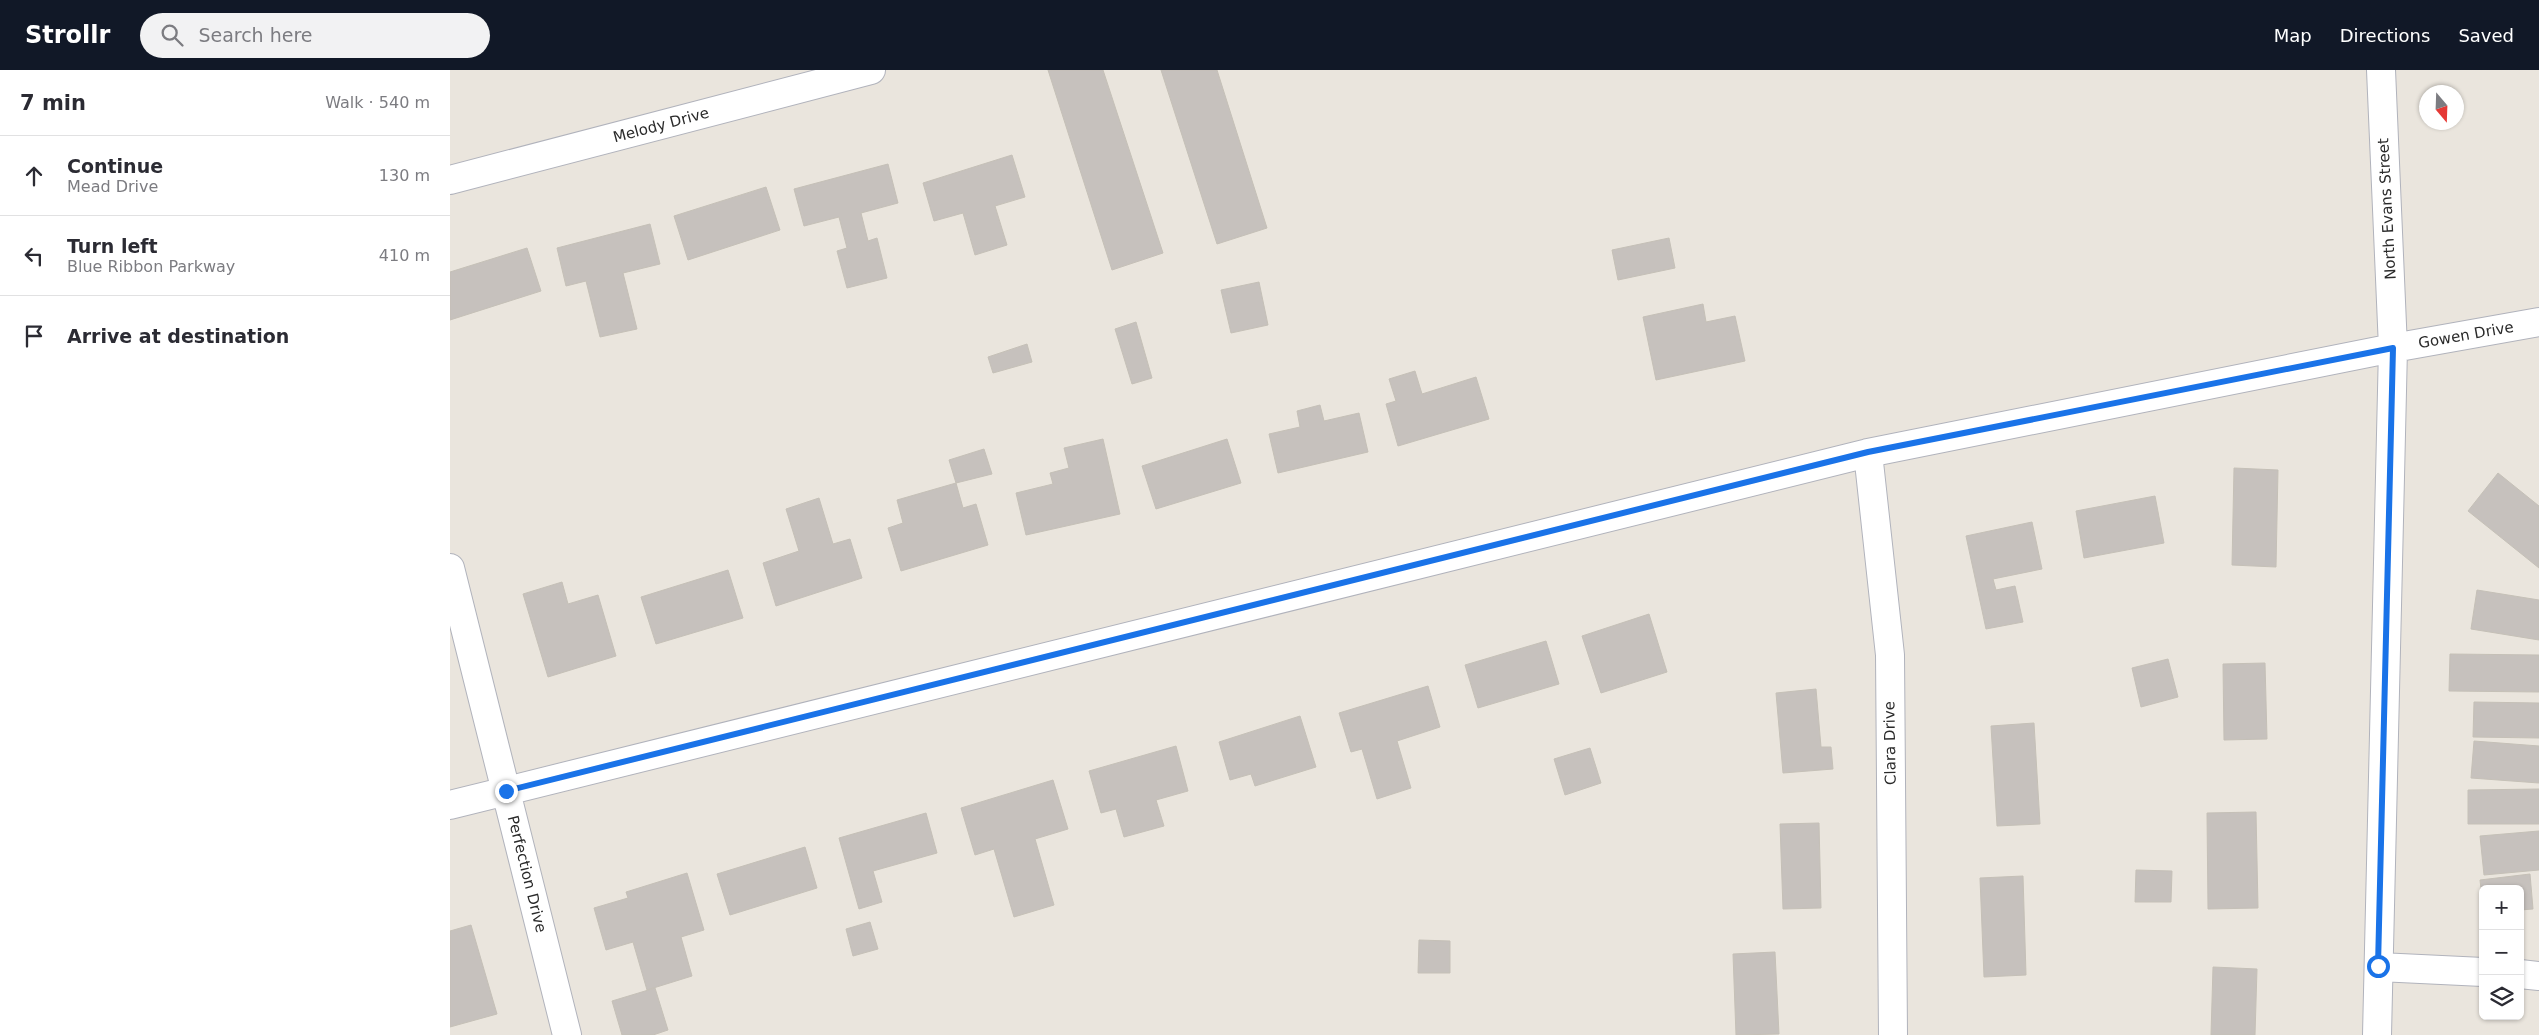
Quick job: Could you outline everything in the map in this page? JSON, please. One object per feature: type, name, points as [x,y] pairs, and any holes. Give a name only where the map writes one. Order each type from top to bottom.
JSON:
[{"type":"street","name":"Melody Drive","points":[[450,180],[871,70]]},
{"type":"street","name":"North Evans Street","points":[[2377,1035],[2393,348],[2381,70]]},
{"type":"street","name":"Gowen Drive","points":[[450,805],[1868,452],[2393,348],[2539,322]]},
{"type":"street","name":"Clara Drive","points":[[1868,452],[1890,655],[1893,1035]]},
{"type":"street","name":"Perfection Drive","points":[[450,568],[567,1035]]},
{"type":"street","points":[[2378,966],[2479,972]]},
{"type":"street","points":[[2524,974],[2539,976]]},
{"type":"building","points":[[1048,70],[1103,70],[1163,253],[1112,270]]},
{"type":"building","points":[[1161,70],[1217,70],[1267,228],[1217,244]]},
{"type":"building","points":[[1012,155],[1025,197],[995,206],[1007,245],[975,255],[963,213],[934,221],[923,183]]},
{"type":"building","points":[[888,164],[898,203],[861,213],[868,241],[877,238],[887,278],[847,288],[837,251],[847,248],[839,217],[804,226],[794,189]]},
{"type":"building","points":[[766,187],[780,230],[688,260],[674,216]]},
{"type":"building","points":[[650,224],[660,264],[623,273],[637,329],[600,337],[586,281],[566,286],[557,248]]},
{"type":"building","points":[[1669,238],[1675,268],[1618,280],[1612,250]]},
{"type":"building","points":[[527,248],[541,291],[450,320],[450,272]]},
{"type":"building","points":[[1259,282],[1268,325],[1231,333],[1221,290]]},
{"type":"building","points":[[1703,304],[1706,322],[1735,316],[1745,361],[1656,380],[1643,317]]},
{"type":"building","points":[[1136,322],[1152,378],[1132,384],[1115,329]]},
{"type":"building","points":[[1027,344],[1032,362],[993,373],[988,357]]},
{"type":"building","points":[[1415,371],[1422,394],[1476,377],[1489,419],[1398,446],[1386,404],[1396,401],[1389,379]]},
{"type":"building","points":[[1320,405],[1324,421],[1359,413],[1368,452],[1278,473],[1269,434],[1300,427],[1297,411]]},
{"type":"building","points":[[1103,439],[1120,514],[1026,535],[1016,493],[1053,484],[1050,473],[1069,468],[1064,448]]},
{"type":"building","points":[[1227,439],[1241,483],[1156,509],[1142,466]]},
{"type":"building","points":[[984,449],[992,474],[956,483],[949,460]]},
{"type":"building","points":[[2234,468],[2278,470],[2276,567],[2232,565]]},
{"type":"building","points":[[2498,473],[2539,506],[2539,568],[2468,511]]},
{"type":"building","points":[[956,483],[963,508],[976,504],[988,545],[901,571],[888,528],[903,523],[897,500]]},
{"type":"building","points":[[2155,496],[2164,543],[2084,558],[2076,511]]},
{"type":"building","points":[[819,498],[833,544],[850,539],[862,578],[776,606],[763,563],[799,551],[786,509]]},
{"type":"building","points":[[2032,522],[2042,569],[1993,579],[1996,590],[2015,586],[2023,622],[1986,629],[1966,536]]},
{"type":"building","points":[[728,570],[743,618],[656,644],[641,597]]},
{"type":"building","points":[[562,582],[568,604],[598,595],[616,656],[548,677],[523,594]]},
{"type":"building","points":[[2477,590],[2539,600],[2539,640],[2471,629]]},
{"type":"building","points":[[1649,614],[1667,672],[1601,693],[1582,636]]},
{"type":"building","points":[[1546,641],[1559,684],[1478,708],[1465,665]]},
{"type":"building","points":[[2450,654],[2539,655],[2539,692],[2449,691]]},
{"type":"building","points":[[2168,659],[2178,697],[2141,707],[2132,668]]},
{"type":"building","points":[[2265,663],[2267,739],[2224,740],[2223,664]]},
{"type":"building","points":[[1428,686],[1440,727],[1397,741],[1411,788],[1377,799],[1362,749],[1351,752],[1339,713]]},
{"type":"building","points":[[1816,689],[1821,747],[1831,747],[1833,769],[1783,773],[1776,693]]},
{"type":"building","points":[[2474,702],[2539,703],[2539,738],[2473,737]]},
{"type":"building","points":[[1300,716],[1316,767],[1255,786],[1251,774],[1230,780],[1219,742]]},
{"type":"building","points":[[2034,723],[2040,824],[1997,826],[1991,726]]},
{"type":"building","points":[[2474,741],[2539,746],[2539,783],[2471,778]]},
{"type":"building","points":[[1176,746],[1188,791],[1156,800],[1164,826],[1124,837],[1116,809],[1101,813],[1089,771]]},
{"type":"building","points":[[1590,748],[1601,783],[1565,795],[1554,759]]},
{"type":"building","points":[[1053,780],[1068,829],[1035,839],[1054,905],[1014,917],[994,849],[975,855],[961,808]]},
{"type":"building","points":[[2539,789],[2539,824],[2468,824],[2468,790]]},
{"type":"building","points":[[2256,812],[2258,908],[2208,909],[2207,813]]},
{"type":"building","points":[[926,813],[937,853],[873,871],[882,902],[859,909],[839,838]]},
{"type":"building","points":[[1819,823],[1821,908],[1783,909],[1780,824]]},
{"type":"building","points":[[2539,831],[2539,870],[2484,875],[2480,836]]},
{"type":"building","points":[[805,847],[817,888],[730,915],[717,874]]},
{"type":"building","points":[[2136,870],[2172,871],[2171,902],[2135,902]]},
{"type":"building","points":[[687,873],[704,930],[681,937],[692,976],[647,990],[633,942],[606,950],[594,908],[628,898],[626,892]]},
{"type":"building","points":[[2530,874],[2533,909],[2524,910],[2524,885],[2481,885],[2480,880]]},
{"type":"building","points":[[2023,876],[2026,975],[1984,977],[1980,878]]},
{"type":"building","points":[[870,922],[878,949],[853,956],[846,929]]},
{"type":"building","points":[[471,925],[497,1014],[450,1027],[450,931]]},
{"type":"building","points":[[1419,940],[1450,941],[1450,973],[1418,973]]},
{"type":"building","points":[[1775,952],[1779,1034],[1736,1035],[1733,954]]},
{"type":"building","points":[[2213,967],[2257,969],[2255,1035],[2211,1035]]},
{"type":"building","points":[[655,988],[668,1030],[653,1035],[622,1035],[612,1001]]},
{"type":"route","points":[[506,791],[1868,452],[2393,348],[2378,966]]}]
